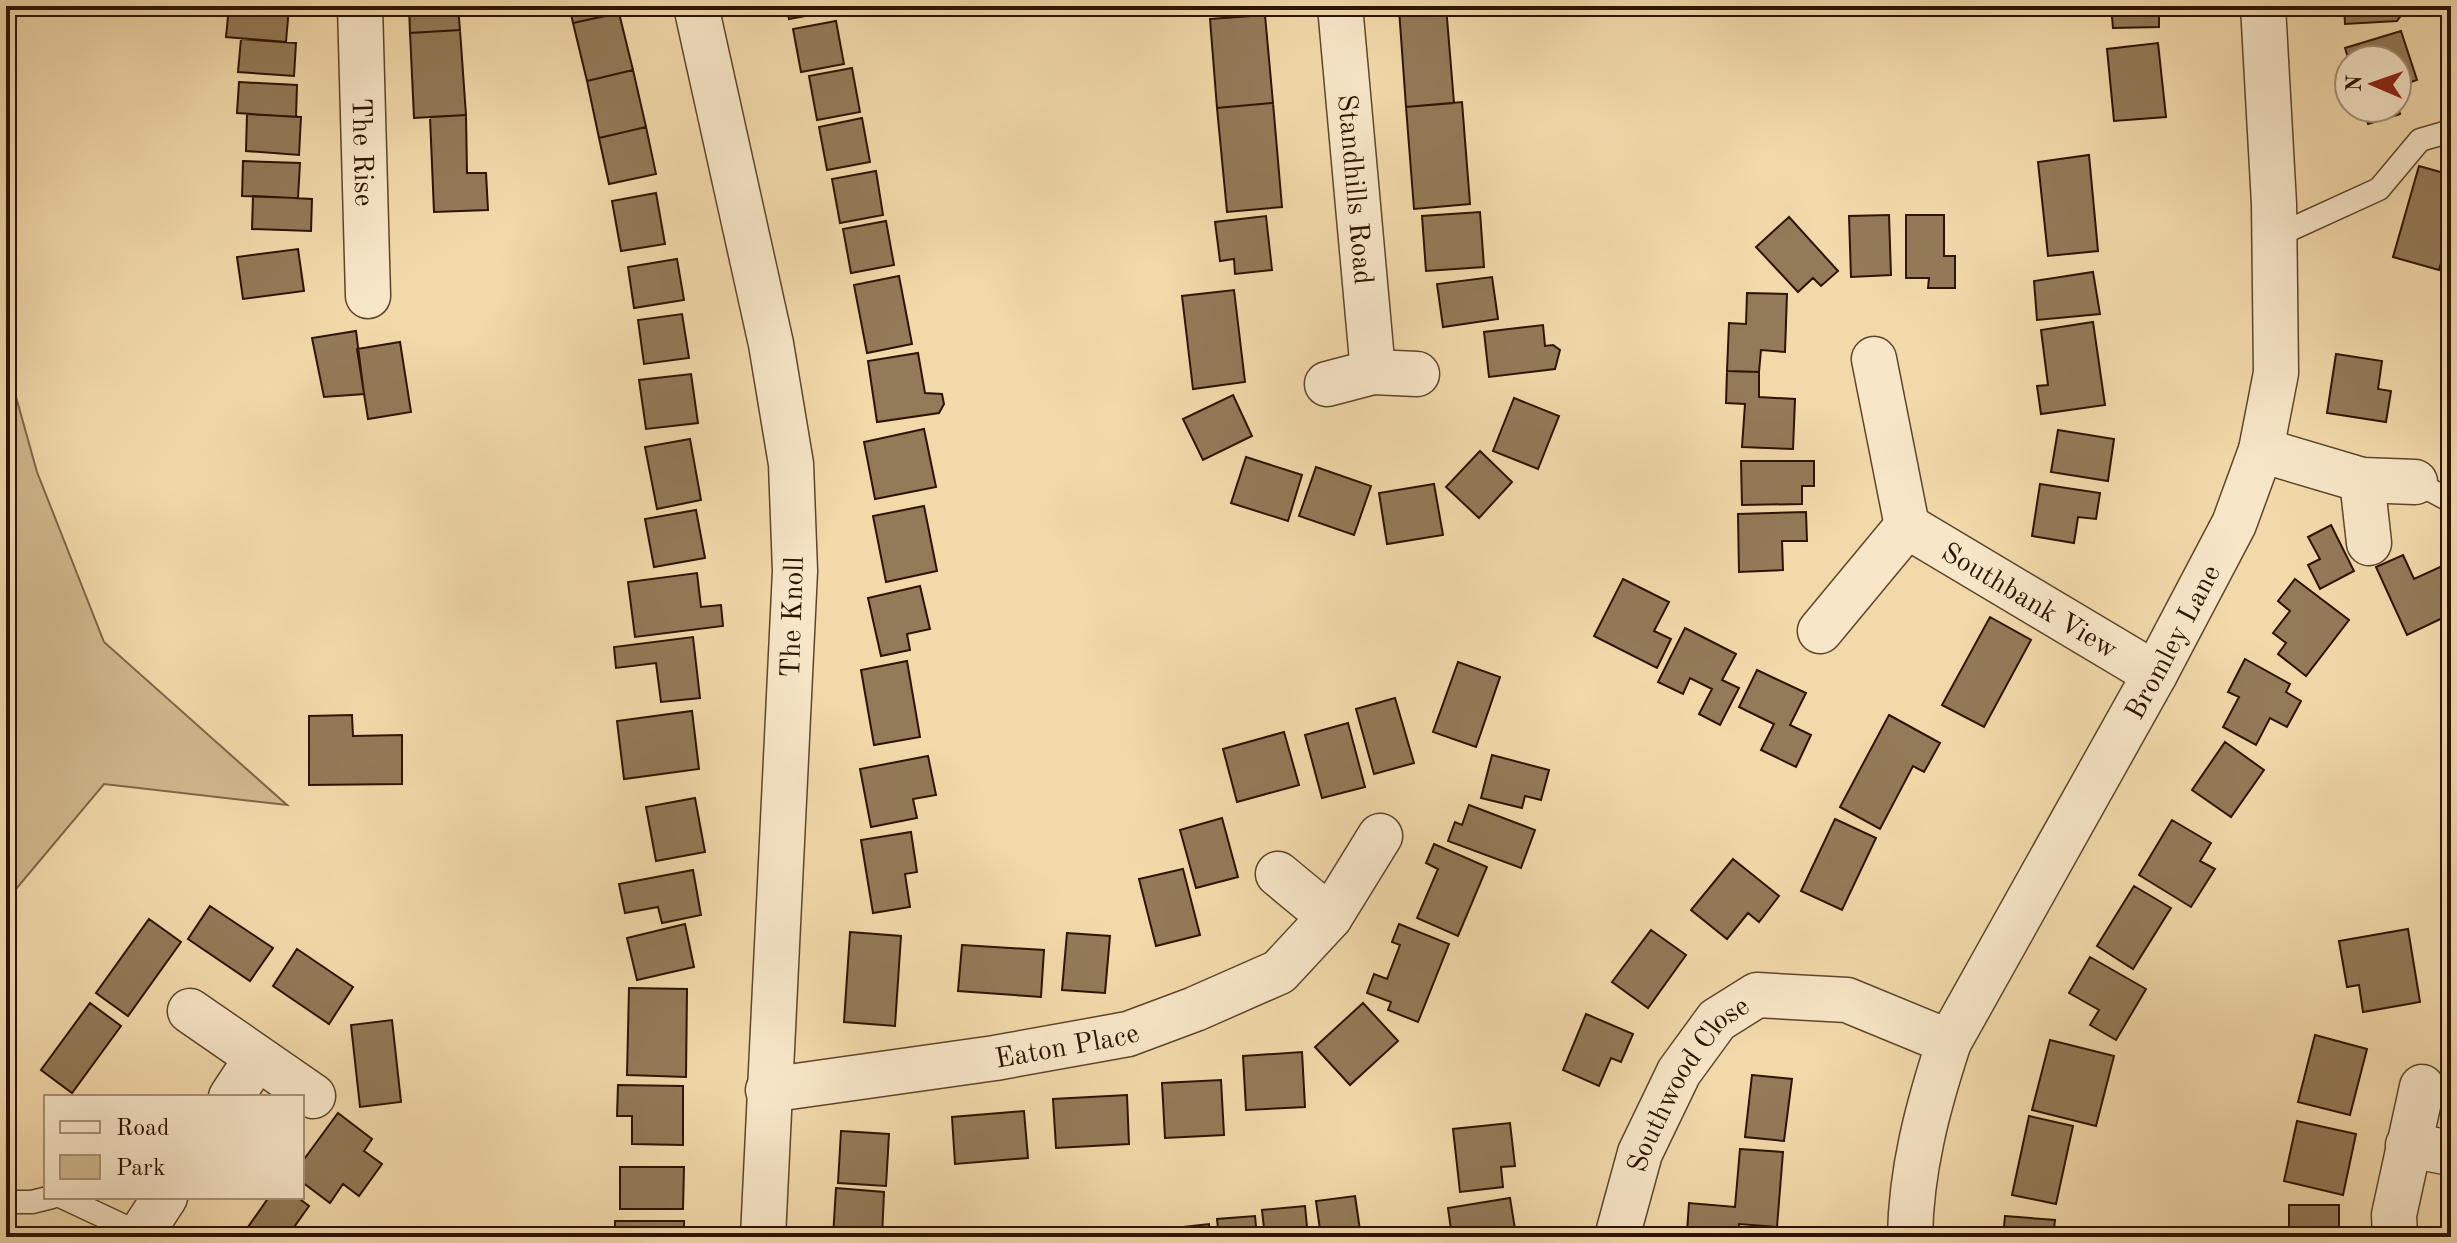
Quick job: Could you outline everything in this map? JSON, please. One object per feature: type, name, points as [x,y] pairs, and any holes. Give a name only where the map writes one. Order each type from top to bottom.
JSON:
[{"type":"street","name":"The Rise","points":[[360,6],[368,296]]},
{"type":"street","name":"The Knoll","points":[[696,6],[771,344],[791,464],[795,571],[763,1237]]},
{"type":"street","name":"Standhills Road","points":[[1340,6],[1373,372]]},
{"type":"street","name":"Bromley Lane","points":[[1910,1237],[1915,1169],[1929,1103],[1949,1042],[2155,674],[2234,524],[2261,450],[2276,373],[2274,237],[2263,6]]},
{"type":"street","points":[[1820,631],[1907,526],[1874,359]]},
{"type":"street","points":[[1327,384],[1373,372],[1417,374]]},
{"type":"street","points":[[2261,450],[2362,480],[2433,492]]},
{"type":"street","points":[[2362,480],[2369,543]]},
{"type":"street","name":"Southbank View","points":[[1907,526],[2155,674]]},
{"type":"street","name":"Eaton Place","points":[[768,1090],[995,1058],[1128,1034],[1279,972],[1330,917],[1380,836]]},
{"type":"street","points":[[1278,874],[1330,917]]},
{"type":"street","name":"Southwood Close","points":[[1617,1237],[1640,1153],[1679,1072],[1717,1020],[1757,995],[1847,1000],[1949,1042]]},
{"type":"street","points":[[190,1011],[313,1096]]},
{"type":"street","points":[[232,1095],[256,1059]]},
{"type":"street","points":[[2395,1237],[2394,1215],[2422,1087]]},
{"type":"street","points":[[2408,1145],[2451,1153]]},
{"type":"street","points":[[140,1235],[164,1199]]},
{"type":"lane","points":[[2274,237],[2379,189],[2420,140],[2451,131]]},
{"type":"lane","points":[[6,1202],[44,1199]]},
{"type":"lane","points":[[66,1199],[140,1235]]},
{"type":"green space","points":[[6,361],[37,472],[104,642],[287,805],[104,784],[6,901]]},
{"type":"building","points":[[229,6],[289,7],[286,42],[226,37]]},
{"type":"building","points":[[409,6],[458,6],[460,30],[410,33]]},
{"type":"building","points":[[569,6],[617,6],[619,13],[573,23]]},
{"type":"building","points":[[787,6],[832,6],[832,11],[789,19]]},
{"type":"building","points":[[1446,6],[1454,103],[1406,107],[1399,9]]},
{"type":"building","points":[[2111,6],[2159,6],[2159,27],[2113,28]]},
{"type":"building","points":[[2344,6],[2402,6],[2402,14],[2397,21],[2345,24]]},
{"type":"building","points":[[619,13],[633,70],[587,81],[573,23]]},
{"type":"building","points":[[1265,15],[1273,103],[1217,108],[1210,19]]},
{"type":"building","points":[[836,21],[844,64],[801,72],[793,29]]},
{"type":"building","points":[[460,30],[466,115],[414,118],[410,33]]},
{"type":"building","points":[[2401,31],[2405,44],[2358,44]]},
{"type":"building","points":[[241,39],[296,43],[294,76],[238,72]]},
{"type":"building","points":[[2158,43],[2166,117],[2114,121],[2107,49]]},
{"type":"building","points":[[852,68],[860,112],[817,120],[809,76]]},
{"type":"building","points":[[633,70],[646,127],[599,138],[587,81]]},
{"type":"building","points":[[239,82],[297,85],[296,117],[237,113]]},
{"type":"building","points":[[1462,102],[1470,204],[1414,209],[1406,107]]},
{"type":"building","points":[[1273,103],[1282,207],[1227,212],[1217,108]]},
{"type":"building","points":[[247,114],[301,117],[299,155],[246,151]]},
{"type":"building","points":[[466,115],[467,173],[486,173],[488,210],[434,212],[430,117]]},
{"type":"building","points":[[862,118],[870,162],[827,170],[819,127]]},
{"type":"building","points":[[646,127],[656,174],[609,184],[599,138]]},
{"type":"building","points":[[2451,149],[2451,227],[2439,270],[2393,257],[2419,166],[2444,173]]},
{"type":"building","points":[[2089,155],[2098,251],[2048,256],[2038,162]]},
{"type":"building","points":[[243,161],[300,163],[298,198],[242,196]]},
{"type":"building","points":[[876,171],[883,215],[840,223],[832,179]]},
{"type":"building","points":[[656,193],[665,244],[621,251],[612,201]]},
{"type":"building","points":[[253,196],[312,199],[311,231],[252,229]]},
{"type":"building","points":[[1480,212],[1484,267],[1426,271],[1422,216]]},
{"type":"building","points":[[1889,215],[1891,275],[1851,277],[1849,216]]},
{"type":"building","points":[[1906,215],[1944,215],[1944,256],[1955,256],[1955,288],[1928,288],[1929,278],[1906,278]]},
{"type":"building","points":[[1266,216],[1272,270],[1235,274],[1234,259],[1220,261],[1215,222]]},
{"type":"building","points":[[1789,217],[1838,271],[1821,286],[1813,278],[1798,292],[1756,247]]},
{"type":"building","points":[[886,221],[894,265],[851,273],[843,229]]},
{"type":"building","points":[[298,249],[304,291],[243,299],[237,257]]},
{"type":"building","points":[[677,259],[684,300],[634,308],[628,267]]},
{"type":"building","points":[[2093,272],[2100,314],[2037,320],[2034,281]]},
{"type":"building","points":[[899,276],[912,344],[867,353],[854,285]]},
{"type":"building","points":[[1492,277],[1498,319],[1443,327],[1437,284]]},
{"type":"building","points":[[1234,290],[1245,382],[1193,389],[1182,296]]},
{"type":"building","points":[[1747,293],[1787,294],[1785,352],[1761,350],[1759,372],[1727,371],[1729,323],[1746,324]]},
{"type":"building","points":[[682,314],[689,358],[644,364],[638,320]]},
{"type":"building","points":[[2093,322],[2105,405],[2041,414],[2037,386],[2048,385],[2041,330]]},
{"type":"building","points":[[1543,325],[1545,346],[1553,345],[1560,350],[1555,369],[1489,377],[1484,332]]},
{"type":"building","points":[[356,331],[364,394],[324,397],[312,338]]},
{"type":"building","points":[[400,342],[411,412],[368,419],[357,349]]},
{"type":"building","points":[[918,353],[925,393],[942,394],[944,404],[939,413],[877,422],[868,361]]},
{"type":"building","points":[[2336,354],[2382,361],[2378,389],[2391,391],[2386,422],[2327,413]]},
{"type":"building","points":[[1727,371],[1759,372],[1759,397],[1795,399],[1793,449],[1742,447],[1745,404],[1726,403]]},
{"type":"building","points":[[691,374],[698,423],[646,429],[639,380]]},
{"type":"building","points":[[1233,395],[1252,436],[1203,460],[1183,419]]},
{"type":"building","points":[[1514,398],[1559,416],[1538,469],[1493,451]]},
{"type":"building","points":[[924,429],[936,487],[875,499],[864,442]]},
{"type":"building","points":[[2058,430],[2114,439],[2108,481],[2051,472]]},
{"type":"building","points":[[690,439],[701,500],[657,509],[645,447]]},
{"type":"building","points":[[1480,451],[1512,482],[1479,518],[1446,487]]},
{"type":"building","points":[[1246,457],[1302,475],[1288,521],[1231,503]]},
{"type":"building","points":[[1741,461],[1814,461],[1814,486],[1802,486],[1802,504],[1742,505]]},
{"type":"building","points":[[1316,467],[1371,486],[1354,535],[1299,516]]},
{"type":"building","points":[[1434,484],[1443,535],[1387,544],[1379,493]]},
{"type":"building","points":[[2040,484],[2100,493],[2096,519],[2078,517],[2074,543],[2032,536]]},
{"type":"building","points":[[924,506],[937,571],[886,582],[873,516]]},
{"type":"building","points":[[696,510],[705,558],[654,567],[645,519]]},
{"type":"building","points":[[1806,512],[1807,541],[1782,541],[1783,570],[1739,572],[1738,514]]},
{"type":"building","points":[[2331,525],[2354,571],[2320,589],[2308,565],[2320,559],[2308,537]]},
{"type":"building","points":[[2403,555],[2414,579],[2451,562],[2451,614],[2407,635],[2376,567]]},
{"type":"building","points":[[697,573],[701,607],[721,605],[723,626],[635,637],[628,582]]},
{"type":"building","points":[[1623,579],[1669,602],[1654,631],[1671,639],[1657,668],[1594,636]]},
{"type":"building","points":[[2295,579],[2349,620],[2306,676],[2278,654],[2286,643],[2273,633],[2290,611],[2278,601]]},
{"type":"building","points":[[920,586],[930,629],[907,634],[910,650],[881,656],[868,598]]},
{"type":"building","points":[[1990,617],[2031,640],[1984,727],[1942,705]]},
{"type":"building","points":[[1685,628],[1736,654],[1722,680],[1739,688],[1720,725],[1699,714],[1712,689],[1690,678],[1683,694],[1658,682]]},
{"type":"building","points":[[693,637],[700,698],[661,702],[656,663],[616,668],[614,647]]},
{"type":"building","points":[[2245,659],[2290,684],[2286,692],[2301,701],[2287,727],[2270,718],[2256,745],[2223,727],[2239,697],[2228,692]]},
{"type":"building","points":[[907,661],[920,737],[874,745],[861,670]]},
{"type":"building","points":[[1458,662],[1500,677],[1476,747],[1433,732]]},
{"type":"building","points":[[1757,670],[1806,693],[1790,725],[1811,735],[1796,767],[1761,750],[1774,724],[1739,707]]},
{"type":"building","points":[[1395,698],[1414,763],[1374,774],[1356,709]]},
{"type":"building","points":[[692,711],[699,769],[624,779],[617,721]]},
{"type":"building","points":[[352,715],[353,736],[402,735],[402,784],[309,785],[309,716]]},
{"type":"building","points":[[1889,715],[1940,743],[1924,772],[1913,766],[1880,829],[1840,807]]},
{"type":"building","points":[[1348,723],[1365,787],[1322,798],[1305,735]]},
{"type":"building","points":[[1284,732],[1299,785],[1237,802],[1223,749]]},
{"type":"building","points":[[2225,742],[2264,770],[2231,817],[2192,790]]},
{"type":"building","points":[[1492,755],[1549,770],[1541,800],[1525,796],[1522,808],[1481,798]]},
{"type":"building","points":[[928,756],[936,795],[913,799],[917,818],[871,827],[860,769]]},
{"type":"building","points":[[695,798],[705,852],[656,861],[646,807]]},
{"type":"building","points":[[1469,805],[1535,830],[1521,868],[1448,841],[1455,822],[1462,825]]},
{"type":"building","points":[[1222,818],[1238,877],[1196,888],[1180,830]]},
{"type":"building","points":[[1835,819],[1876,838],[1842,910],[1801,891]]},
{"type":"building","points":[[2172,820],[2211,843],[2200,861],[2215,869],[2191,907],[2139,875]]},
{"type":"building","points":[[911,832],[917,872],[905,874],[910,907],[873,913],[861,840]]},
{"type":"building","points":[[1434,844],[1487,867],[1458,936],[1417,918],[1438,869],[1426,863]]},
{"type":"building","points":[[1733,859],[1779,896],[1759,922],[1748,913],[1727,939],[1691,910]]},
{"type":"building","points":[[1183,869],[1200,935],[1156,946],[1139,879]]},
{"type":"building","points":[[693,870],[701,915],[662,923],[658,907],[625,913],[619,884]]},
{"type":"building","points":[[2134,886],[2171,908],[2133,969],[2097,946]]},
{"type":"building","points":[[210,906],[273,948],[250,981],[188,939]]},
{"type":"building","points":[[149,919],[181,942],[128,1016],[96,993]]},
{"type":"building","points":[[685,924],[694,967],[637,980],[627,938]]},
{"type":"building","points":[[1399,924],[1449,944],[1418,1022],[1388,1010],[1391,1002],[1367,993],[1374,974],[1387,979],[1400,945],[1392,942]]},
{"type":"building","points":[[2408,929],[2420,1002],[2363,1012],[2359,985],[2347,987],[2339,941]]},
{"type":"building","points":[[1651,930],[1686,955],[1648,1008],[1612,982]]},
{"type":"building","points":[[2446,931],[2451,932],[2451,999],[2442,998]]},
{"type":"building","points":[[850,932],[901,936],[895,1026],[844,1022]]},
{"type":"building","points":[[1067,933],[1110,936],[1105,993],[1062,990]]},
{"type":"building","points":[[962,945],[1044,950],[1041,997],[958,991]]},
{"type":"building","points":[[297,949],[353,987],[329,1024],[273,986]]},
{"type":"building","points":[[2090,957],[2146,989],[2116,1040],[2090,1025],[2099,1010],[2069,993]]},
{"type":"building","points":[[629,988],[687,989],[686,1077],[627,1075]]},
{"type":"building","points":[[90,1003],[121,1026],[72,1093],[41,1070]]},
{"type":"building","points":[[1363,1003],[1398,1041],[1350,1085],[1315,1047]]},
{"type":"building","points":[[1586,1014],[1633,1034],[1621,1062],[1611,1058],[1599,1086],[1563,1070]]},
{"type":"building","points":[[392,1020],[401,1102],[360,1107],[351,1025]]},
{"type":"building","points":[[2315,1035],[2367,1049],[2350,1115],[2298,1102]]},
{"type":"building","points":[[2050,1040],[2114,1056],[2096,1126],[2032,1110]]},
{"type":"building","points":[[1302,1052],[1305,1107],[1246,1110],[1243,1056]]},
{"type":"building","points":[[1752,1075],[1792,1079],[1784,1141],[1745,1137]]},
{"type":"building","points":[[1221,1080],[1224,1135],[1165,1138],[1162,1083]]},
{"type":"building","points":[[618,1085],[683,1086],[683,1145],[632,1144],[632,1116],[617,1116]]},
{"type":"building","points":[[1127,1095],[1129,1144],[1056,1148],[1053,1099]]},
{"type":"building","points":[[1024,1111],[1028,1158],[955,1164],[952,1117]]},
{"type":"building","points":[[338,1113],[372,1139],[364,1151],[382,1164],[359,1196],[343,1184],[330,1203],[304,1184],[304,1159]]},
{"type":"building","points":[[2029,1116],[2073,1126],[2056,1204],[2012,1195]]},
{"type":"building","points":[[2297,1121],[2356,1134],[2343,1195],[2284,1181]]},
{"type":"building","points":[[1510,1123],[1515,1166],[1501,1167],[1503,1187],[1460,1192],[1453,1129]]},
{"type":"building","points":[[841,1131],[889,1134],[886,1186],[838,1183]]},
{"type":"building","points":[[1740,1149],[1783,1152],[1777,1227],[1739,1224],[1738,1237],[1687,1232],[1689,1203],[1735,1207]]},
{"type":"building","points":[[620,1167],[684,1167],[683,1209],[620,1209]]},
{"type":"building","points":[[836,1188],[884,1192],[882,1237],[833,1237]]},
{"type":"building","points":[[1355,1196],[1361,1237],[1321,1237],[1316,1201]]},
{"type":"building","points":[[1510,1198],[1515,1229],[1502,1231],[1503,1237],[1452,1237],[1448,1208]]},
{"type":"building","points":[[268,1199],[300,1199],[309,1206],[287,1237],[241,1237]]},
{"type":"building","points":[[2289,1205],[2339,1205],[2339,1237],[2289,1237]]},
{"type":"building","points":[[1305,1206],[1308,1237],[1265,1237],[1262,1210]]},
{"type":"building","points":[[1255,1216],[1257,1237],[1219,1237],[1217,1219]]},
{"type":"building","points":[[2005,1216],[2055,1220],[2053,1237],[2003,1237]]},
{"type":"building","points":[[615,1221],[684,1221],[684,1237],[615,1237]]},
{"type":"building","points":[[1209,1224],[1210,1237],[1176,1237],[1175,1228]]}]
